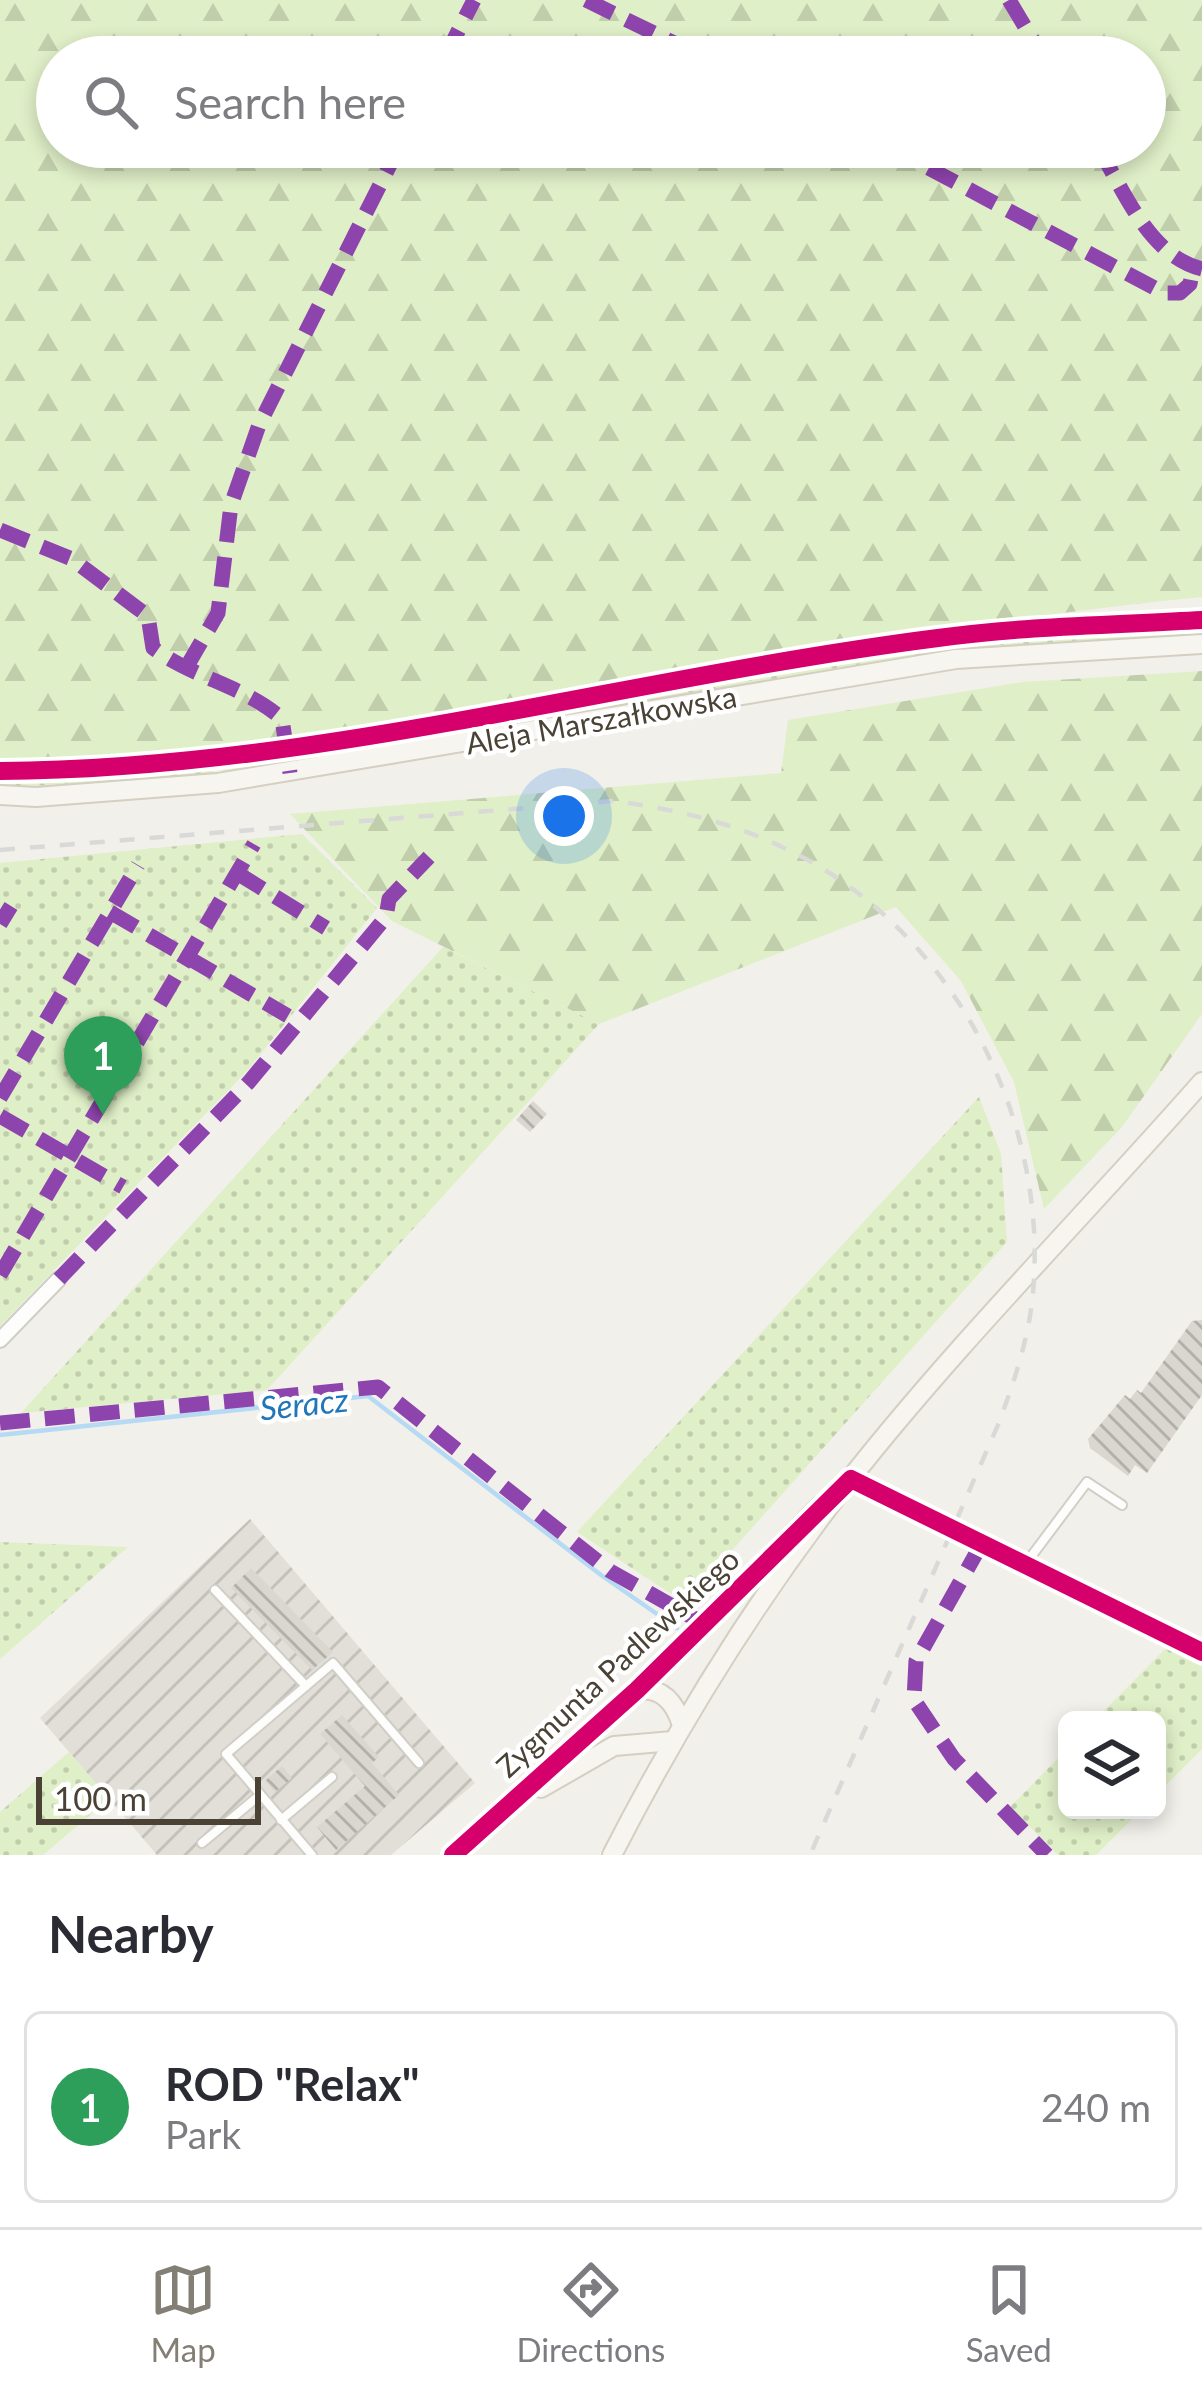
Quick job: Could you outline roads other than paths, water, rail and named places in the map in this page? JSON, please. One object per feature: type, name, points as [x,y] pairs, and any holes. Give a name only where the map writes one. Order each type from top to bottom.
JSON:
[{"type":"main road","name":"Aleja Marszałkowska","points":[[0,795],[36,797],[254,778],[956,659],[1202,644]]},
{"type":"main road","points":[[612,1855],[678,1733],[734,1643],[851,1479],[1202,1082]]},
{"type":"main road","points":[[851,1479],[1202,1652]]},
{"type":"main road","name":"Zygmunta Padlewskiego","points":[[453,1855],[637,1690],[851,1479]]},
{"type":"main road","name":"Zygmunta Padlewskiego","points":[[506,1808],[604,1750],[678,1733],[677,1708],[662,1694],[637,1690]]},
{"type":"main road","points":[[624,1744],[649,1765],[652,1780]]},
{"type":"street","points":[[0,1340],[59,1279]]},
{"type":"lane","points":[[1026,1564],[1087,1482],[1122,1505]]},
{"type":"lane","points":[[215,1590],[306,1686]]},
{"type":"lane","points":[[311,1855],[226,1754],[333,1663],[418,1763]]},
{"type":"lane","points":[[281,1820],[332,1777]]},
{"type":"lane","points":[[202,1843],[260,1795]]},
{"type":"waterway","name":"Seracz","points":[[0,1435],[368,1396],[677,1628]]},
{"type":"railway","points":[[0,850],[614,801],[699,817],[780,846],[840,880],[894,924],[940,976],[978,1035],[1006,1098],[1025,1165],[1034,1233],[1030,1318],[998,1425],[810,1855]]},
{"type":"place","name":"ROD \"Relax\"","points":[[103,1115]]}]
